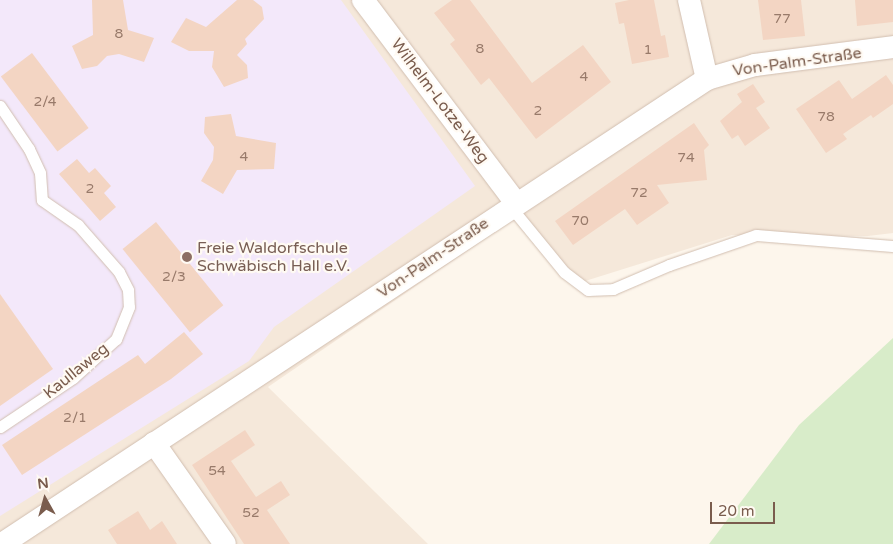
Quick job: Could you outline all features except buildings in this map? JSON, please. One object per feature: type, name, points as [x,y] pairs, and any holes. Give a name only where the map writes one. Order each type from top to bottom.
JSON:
[{"type":"street","name":"Wilhelm-Lotze-Weg","points":[[363,0],[513,204]]},
{"type":"street","points":[[690,0],[707,79]]},
{"type":"street","name":"Von-Palm-Straße","points":[[2,544],[262,374],[513,204],[707,79],[756,64],[893,47]]},
{"type":"street","points":[[154,444],[225,544]]},
{"type":"lane","name":"Kaullaweg","points":[[0,106],[29,149],[40,173],[42,200],[78,225],[119,272],[128,290],[129,307],[116,339],[73,378],[0,427]]},
{"type":"lane","points":[[513,204],[564,272],[588,290],[613,289],[669,265],[756,235],[893,246]]},
{"type":"shaded area","points":[[0,0],[893,0],[893,233],[868,236],[732,235],[582,282],[518,216],[268,387],[428,544],[0,544]]},
{"type":"shaded area","name":"Freie Waldorfschule Schwäbisch Hall e.V.","points":[[0,0],[341,0],[475,186],[274,327],[249,361],[0,516]]},
{"type":"green space","points":[[893,338],[893,544],[709,544],[799,425]]},
{"type":"place","name":"Freie Waldorfschule Schwäbisch Hall e.V.","points":[[187,257]]}]
